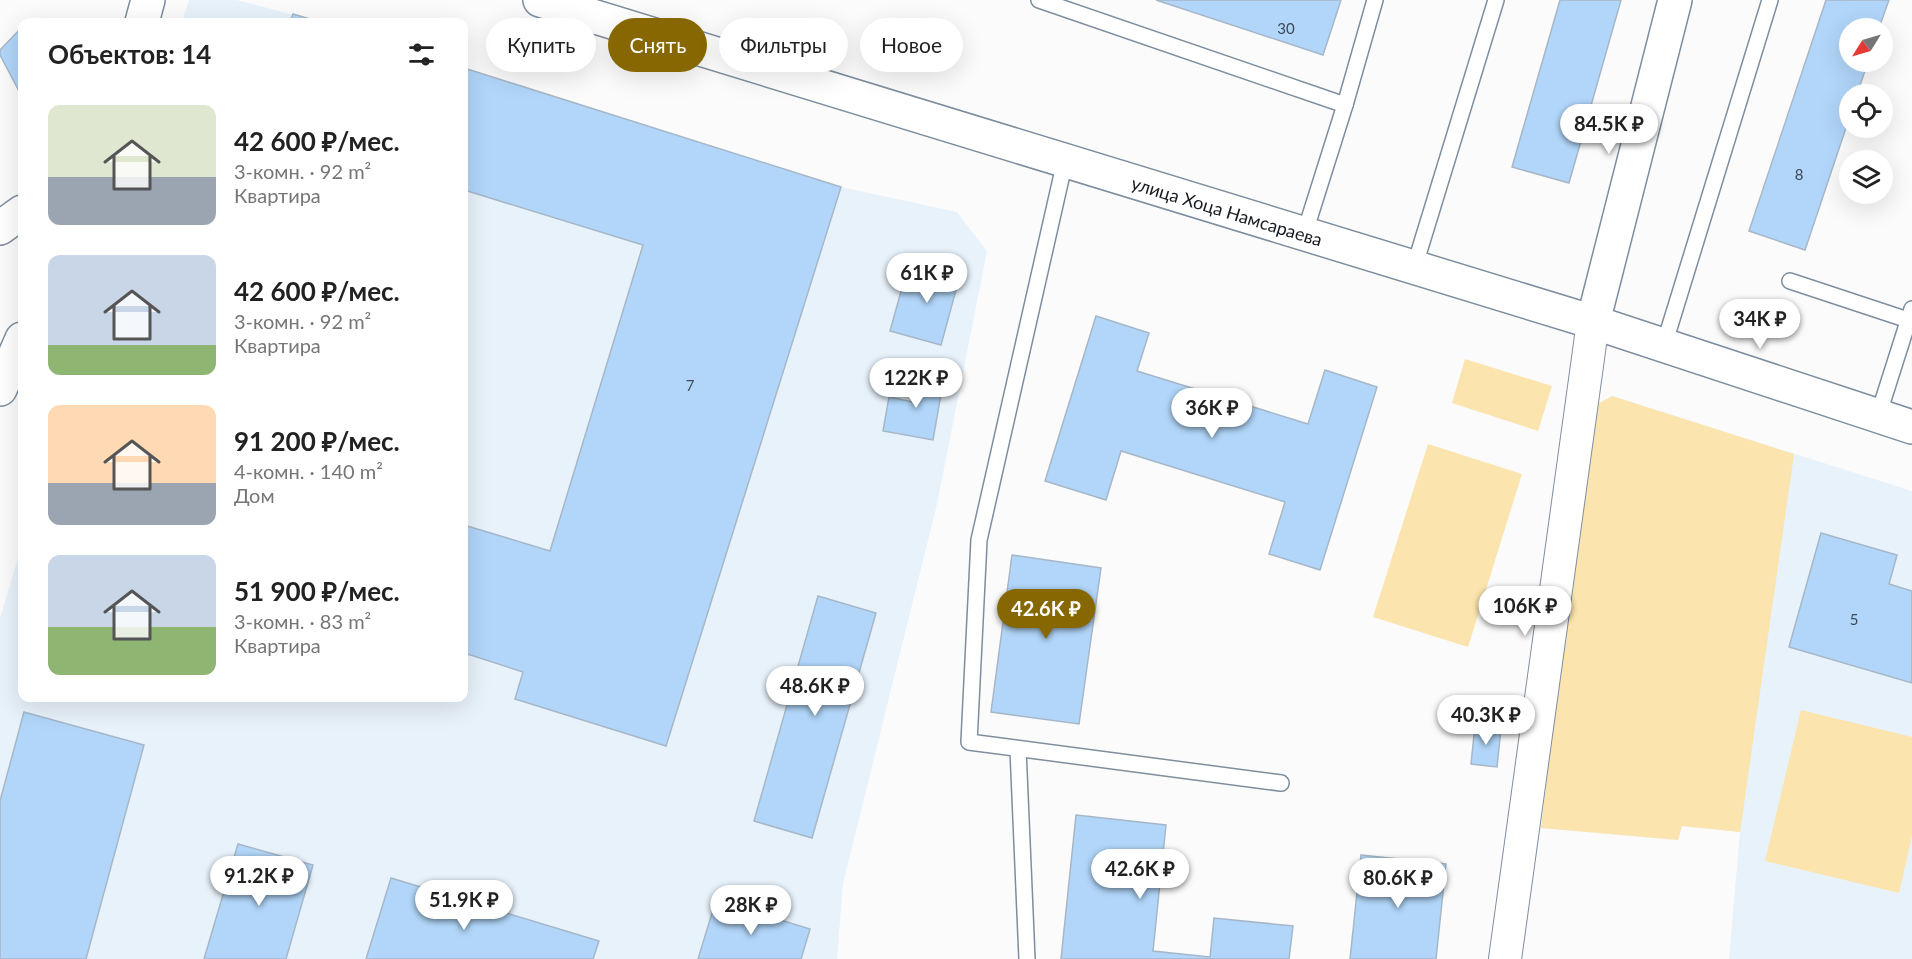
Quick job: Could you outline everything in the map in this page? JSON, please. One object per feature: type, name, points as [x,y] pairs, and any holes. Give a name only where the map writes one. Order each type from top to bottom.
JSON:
[{"type":"street","points":[[143,18],[148,0]]},
{"type":"street","name":"улица Хоца Намсараева","points":[[540,0],[1593,322],[1912,427]]},
{"type":"street","points":[[1505,959],[1593,322],[1675,0]]},
{"type":"street","points":[[0,228],[18,216]]},
{"type":"street","points":[[0,390],[18,348]]},
{"type":"lane","points":[[1039,0],[1345,105]]},
{"type":"lane","points":[[1304,235],[1375,0]]},
{"type":"lane","points":[[1413,268],[1496,0]]},
{"type":"lane","points":[[1664,345],[1770,0]]},
{"type":"lane","points":[[1065,161],[980,540],[969,742],[1281,783]]},
{"type":"lane","points":[[1790,281],[1910,314],[1878,416]]},
{"type":"lane","points":[[1018,749],[1027,959]]},
{"type":"shaded area","points":[[189,0],[237,0],[305,18],[183,18]]},
{"type":"shaded area","points":[[468,69],[841,187],[957,212],[987,251],[937,504],[843,883],[837,959],[0,959],[0,618],[18,558],[18,702],[468,702]]},
{"type":"shaded area","points":[[1465,359],[1552,386],[1538,431],[1452,403]]},
{"type":"shaded area","points":[[1612,396],[1912,491],[1912,959],[1729,959],[1740,832],[1682,826],[1678,840],[1541,828]]},
{"type":"shaded area","points":[[1612,396],[1794,454],[1740,832],[1682,826],[1678,840],[1541,828],[1589,409]]},
{"type":"shaded area","points":[[1428,444],[1522,474],[1468,647],[1373,617]]},
{"type":"shaded area","points":[[1801,710],[1912,737],[1912,836],[1899,893],[1765,861]]},
{"type":"building","points":[[1156,0],[1341,0],[1323,55]]},
{"type":"building","points":[[1560,0],[1621,0],[1569,183],[1512,167]]},
{"type":"building","points":[[1826,0],[1889,0],[1883,18],[1839,18],[1839,72],[1865,72],[1860,84],[1839,84],[1839,138],[1843,138],[1805,250],[1749,231]]},
{"type":"building","points":[[293,14],[306,18],[292,18]]},
{"type":"building","points":[[18,31],[18,89],[0,55],[0,50]]},
{"type":"building","points":[[468,69],[841,187],[666,746],[515,699],[523,672],[468,654],[468,526],[550,551],[643,245],[468,191]]},
{"type":"building","points":[[934,260],[962,268],[941,345],[890,331],[905,277],[928,283]]},
{"type":"building","points":[[1096,316],[1149,333],[1137,371],[1308,424],[1325,370],[1377,387],[1320,570],[1269,554],[1285,502],[1121,451],[1106,500],[1045,481]]},
{"type":"building","points":[[918,372],[944,377],[933,440],[883,431],[889,397],[913,402]]},
{"type":"building","points":[[1821,533],[1897,555],[1889,584],[1912,591],[1912,683],[1789,647]]},
{"type":"building","points":[[1012,555],[1101,568],[1079,724],[991,712]]},
{"type":"building","points":[[818,596],[876,613],[812,838],[754,821]]},
{"type":"building","points":[[24,712],[144,745],[86,959],[0,959],[0,801]]},
{"type":"building","points":[[1475,725],[1501,729],[1497,767],[1471,764]]},
{"type":"building","points":[[1076,815],[1166,825],[1153,951],[1210,957],[1214,918],[1293,926],[1289,959],[1061,959]]},
{"type":"building","points":[[238,844],[313,865],[286,959],[204,959]]},
{"type":"building","points":[[1361,855],[1446,864],[1436,959],[1350,959]]},
{"type":"building","points":[[391,878],[599,941],[593,959],[366,959]]},
{"type":"building","points":[[716,900],[810,929],[801,959],[698,959]]}]
